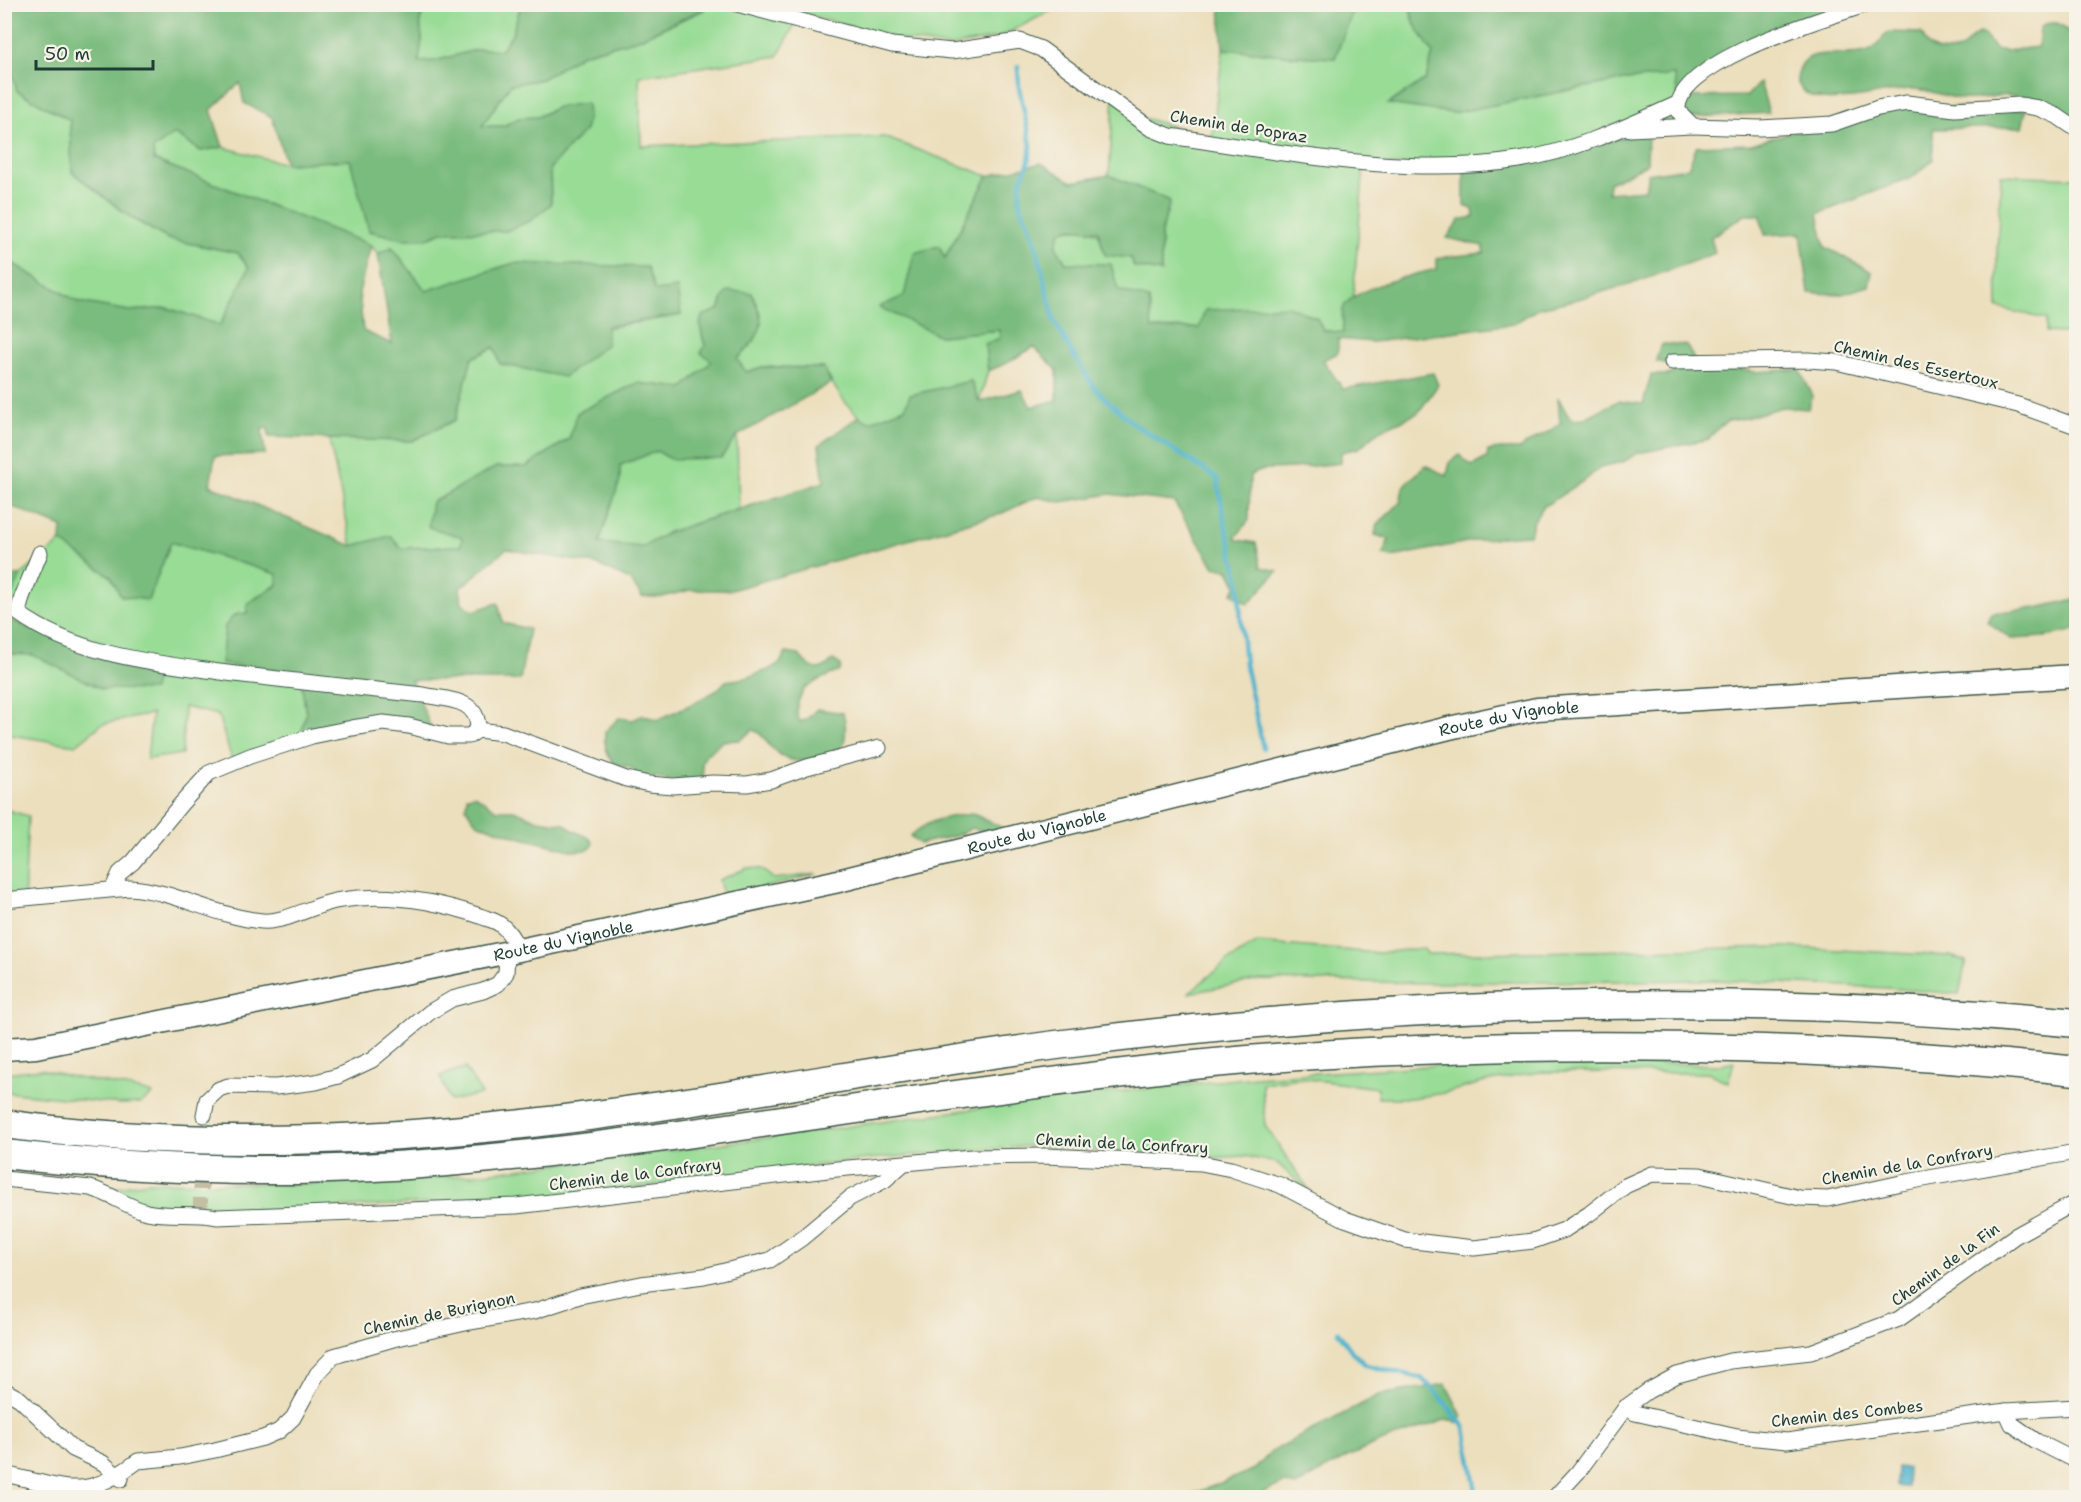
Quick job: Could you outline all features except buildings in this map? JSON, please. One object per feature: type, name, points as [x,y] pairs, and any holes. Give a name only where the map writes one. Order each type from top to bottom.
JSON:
[{"type":"highway","points":[[4,1124],[139,1138],[212,1141],[294,1141],[406,1135],[583,1117],[958,1060],[1161,1032],[1329,1016],[1477,1007],[1635,1003],[1803,1005],[1895,1009],[2076,1023]]},
{"type":"highway","points":[[4,1154],[129,1166],[217,1170],[300,1170],[449,1161],[606,1145],[955,1094],[1162,1068],[1394,1051],[1576,1046],[1801,1049],[2076,1071]]},
{"type":"street","name":"Chemin de Popraz","points":[[736,4],[891,45],[952,51],[1020,41],[1041,49],[1149,128],[1170,136],[1322,158],[1443,166],[1518,160],[1588,142],[1677,104]]},
{"type":"street","points":[[1693,126],[1681,116],[1677,104],[1690,82],[1757,43],[1868,4]]},
{"type":"street","name":"Chemin de Popraz","points":[[1621,129],[1693,126],[1760,128],[1832,124],[1878,108],[1907,104],[1955,109],[2020,105],[2038,108],[2057,116],[2076,129]]},
{"type":"street","name":"Chemin des Essertoux","points":[[1672,362],[1808,360],[1836,362],[2018,405],[2076,426]]},
{"type":"street","points":[[40,552],[18,613],[35,625],[63,638],[98,649],[171,666],[423,695],[457,702],[474,711],[478,719],[478,730]]},
{"type":"street","name":"Route du Vignoble","points":[[4,1049],[36,1047],[513,951],[834,882],[1449,728],[1537,709],[2076,676]]},
{"type":"street","points":[[113,888],[120,873],[133,862],[209,773],[250,756],[312,736],[373,724],[409,726],[448,736],[469,736],[478,730],[503,734],[626,778],[649,784],[673,786],[713,783],[747,784],[771,780],[807,767],[879,748]]},
{"type":"street","points":[[4,900],[113,888],[147,889],[217,912],[265,921],[279,920],[315,906],[341,900],[369,898],[432,902],[499,923],[510,934],[513,951],[506,973],[498,984],[483,991],[452,999],[430,1012],[372,1060],[338,1076],[316,1082],[276,1087],[228,1086],[219,1089],[207,1100],[204,1115]]},
{"type":"street","name":"Chemin de la Confrary","points":[[4,1179],[90,1188],[144,1211],[166,1214],[200,1213],[217,1216],[516,1206],[770,1176],[972,1157],[1046,1156],[1201,1163],[1231,1168],[1280,1185],[1345,1219],[1405,1240],[1474,1248],[1533,1241],[1564,1230],[1589,1214],[1625,1185],[1652,1174],[1700,1175],[1800,1198],[1828,1199],[1901,1183],[2076,1152]]},
{"type":"street","name":"Chemin de Burignon","points":[[4,1474],[23,1478],[71,1495],[90,1496],[121,1479],[138,1461],[180,1457],[263,1438],[279,1431],[293,1418],[316,1374],[334,1356],[393,1339],[535,1311],[580,1296],[641,1284],[704,1276],[770,1260],[802,1238],[850,1198],[885,1180],[903,1164]]},
{"type":"street","name":"Chemin de la Fin","points":[[1554,1497],[1578,1472],[1626,1407],[1648,1391],[1677,1375],[1731,1361],[1811,1352],[1899,1319],[2015,1236],[2076,1202]]},
{"type":"street","points":[[4,1390],[20,1399],[73,1449],[103,1463],[121,1479]]},
{"type":"street","name":"Chemin des Combes","points":[[1626,1407],[1635,1413],[1737,1436],[1787,1441],[2006,1411],[2076,1407]]},
{"type":"street","points":[[2006,1411],[2012,1424],[2036,1441],[2076,1461]]},
{"type":"green space","points":[[1220,4],[1355,5],[1335,58],[1223,49]]},
{"type":"green space","points":[[5,5],[425,5],[420,21],[422,39],[419,62],[435,61],[479,49],[501,50],[512,34],[521,5],[704,5],[704,9],[638,39],[582,54],[542,79],[510,85],[482,126],[503,126],[519,118],[537,117],[558,107],[587,103],[588,118],[585,130],[550,168],[551,204],[530,221],[506,231],[442,232],[425,239],[403,239],[369,231],[350,160],[286,164],[272,117],[244,103],[240,83],[211,110],[223,147],[201,151],[175,134],[153,149],[154,160],[371,245],[359,292],[363,331],[392,344],[378,254],[392,247],[426,291],[514,263],[647,267],[655,291],[677,288],[681,315],[607,326],[607,344],[564,377],[500,364],[494,347],[472,358],[455,420],[412,441],[269,437],[268,428],[262,429],[265,454],[215,456],[210,485],[352,546],[390,536],[401,548],[461,546],[462,537],[428,527],[432,502],[496,467],[526,467],[569,439],[577,413],[637,383],[683,388],[712,361],[701,353],[705,346],[700,325],[702,316],[719,310],[728,291],[752,293],[761,319],[756,338],[737,359],[746,372],[762,367],[824,368],[831,383],[737,436],[721,458],[670,459],[657,451],[620,465],[620,480],[599,543],[643,547],[669,532],[824,482],[819,445],[858,417],[869,422],[905,408],[910,395],[971,381],[979,402],[1022,390],[1031,407],[1057,400],[1057,370],[1034,347],[988,371],[985,344],[1000,338],[999,330],[940,336],[879,307],[904,296],[914,253],[939,246],[945,258],[988,176],[1041,163],[1072,182],[1109,175],[1170,201],[1161,233],[1161,272],[1134,267],[1131,258],[1105,255],[1098,231],[1072,228],[1061,231],[1056,246],[1066,263],[1111,264],[1118,290],[1149,299],[1152,329],[1199,328],[1205,310],[1288,306],[1317,318],[1323,330],[1343,333],[1343,309],[1348,301],[1357,295],[1400,278],[1437,269],[1437,258],[1484,253],[1483,246],[1447,238],[1460,220],[1474,217],[1473,209],[1464,206],[1464,170],[1584,148],[1648,131],[1647,164],[1609,183],[1608,193],[1645,190],[1648,174],[1688,168],[1697,146],[1751,144],[1836,119],[1903,105],[2026,110],[2022,127],[1933,129],[1933,160],[1914,176],[1818,214],[1825,247],[1872,272],[1869,286],[1842,294],[1809,293],[1801,233],[1765,235],[1760,215],[1745,215],[1711,237],[1715,253],[1640,281],[1539,308],[1513,324],[1373,342],[1338,339],[1338,353],[1323,360],[1343,389],[1433,373],[1438,385],[1418,413],[1379,431],[1359,448],[1341,452],[1341,463],[1266,469],[1250,475],[1249,520],[1235,538],[1256,543],[1261,567],[1278,571],[1248,604],[1232,593],[1237,586],[1229,570],[1214,567],[1174,502],[1110,494],[1061,502],[1037,497],[1000,514],[731,590],[690,590],[662,597],[642,597],[630,580],[596,564],[506,549],[460,588],[462,603],[473,611],[498,603],[503,623],[529,629],[520,680],[411,680],[435,737],[381,726],[299,743],[306,714],[300,673],[221,664],[225,626],[234,615],[247,613],[248,603],[278,585],[277,574],[171,542],[148,600],[121,596],[111,577],[61,542],[62,527],[11,506],[5,508],[5,259],[78,302],[129,311],[167,308],[220,325],[249,268],[238,253],[168,239],[132,218],[72,172],[70,120],[17,91],[5,53]]},
{"type":"green space","points":[[425,5],[521,5],[512,34],[501,50],[479,49],[435,61],[418,62],[422,39],[420,21]]},
{"type":"green space","points":[[704,5],[1062,5],[1000,37],[949,47],[893,38],[801,13],[778,56],[639,76],[641,146],[884,137],[988,176],[944,259],[940,336],[999,330],[1001,338],[985,344],[988,371],[979,402],[971,382],[869,422],[855,413],[837,392],[824,368],[762,367],[746,372],[736,359],[750,347],[760,313],[752,293],[723,298],[719,310],[702,316],[701,322],[703,339],[713,361],[683,388],[637,383],[577,413],[569,439],[526,467],[496,467],[462,537],[461,546],[400,548],[390,536],[352,546],[329,439],[412,441],[455,420],[472,358],[495,347],[681,315],[655,291],[514,263],[426,291],[392,247],[378,254],[371,245],[154,160],[153,149],[175,134],[201,151],[223,147],[286,164],[350,159],[425,239],[442,232],[506,231],[551,204],[550,168],[585,130],[558,107],[537,117],[519,118],[503,126],[481,126],[510,84],[542,79],[582,54],[638,39],[704,10]]},
{"type":"green space","points":[[1355,5],[1409,5],[1415,25],[1433,52],[1427,79],[1389,104],[1453,113],[1616,81],[1674,75],[1682,118],[1648,131],[1519,165],[1364,165],[1353,297],[1343,309],[1344,333],[1224,327],[1152,329],[1118,290],[1066,263],[1056,247],[1060,231],[1084,229],[1100,234],[1131,258],[1161,272],[1161,233],[1170,201],[1109,175],[1114,96],[1143,118],[1212,137],[1223,49],[1335,58]]},
{"type":"green space","points":[[1409,5],[1874,5],[1761,44],[1696,84],[1690,97],[1747,96],[1760,82],[1769,113],[1682,118],[1674,75],[1616,81],[1453,113],[1388,104],[1426,79],[1433,53],[1415,25]]},
{"type":"green space","points":[[2057,23],[2064,27],[2076,42],[2076,130],[2043,106],[2021,97],[2006,95],[1961,99],[1912,89],[1830,100],[1815,97],[1804,91],[1797,80],[1800,67],[1815,55],[1869,51],[1889,32],[1921,33],[1931,47],[1948,52],[1961,49],[1979,33],[1984,35],[1995,49],[2005,51],[2038,47],[2042,26]]},
{"type":"green space","points":[[5,53],[17,91],[70,120],[72,172],[131,218],[168,239],[238,253],[249,268],[220,325],[167,308],[129,311],[78,302],[5,259]]},
{"type":"green space","points":[[2001,175],[2076,178],[2076,334],[2046,332],[2046,319],[1998,308],[1997,254]]},
{"type":"green space","points":[[1663,344],[1686,345],[1699,368],[1722,367],[1755,372],[1799,369],[1813,396],[1808,409],[1782,407],[1728,421],[1709,439],[1638,453],[1623,462],[1600,467],[1588,478],[1543,507],[1534,520],[1530,535],[1477,540],[1391,557],[1383,554],[1389,539],[1375,535],[1377,525],[1401,502],[1405,485],[1425,465],[1447,476],[1450,462],[1459,455],[1472,466],[1487,458],[1488,451],[1520,449],[1560,423],[1558,397],[1567,414],[1574,420],[1583,419],[1618,401],[1643,404],[1651,375],[1668,375],[1675,372],[1668,364],[1656,361]]},
{"type":"green space","points":[[737,436],[739,509],[669,532],[643,548],[598,543],[620,480],[620,465],[657,451]]},
{"type":"green space","points":[[61,542],[111,577],[121,596],[148,600],[171,542],[277,574],[278,584],[248,603],[247,613],[222,664],[300,673],[306,714],[299,743],[233,763],[218,715],[184,707],[182,754],[147,759],[152,714],[102,724],[76,745],[5,734],[4,654],[33,654],[102,689],[79,648],[5,618],[5,610],[21,575]]},
{"type":"green space","points":[[21,575],[5,610],[5,578]]},
{"type":"green space","points":[[2076,599],[2076,630],[2044,637],[2011,639],[1987,621],[1991,613],[2036,608]]},
{"type":"green space","points":[[4,618],[79,648],[157,667],[153,690],[102,689],[33,655],[5,654]]},
{"type":"green space","points":[[786,653],[799,655],[811,667],[819,669],[833,660],[841,665],[840,671],[804,689],[798,702],[797,714],[800,722],[807,719],[817,709],[843,713],[845,732],[841,751],[812,760],[795,761],[779,754],[753,730],[740,740],[723,741],[706,755],[702,762],[703,776],[694,785],[634,774],[634,769],[612,761],[605,744],[605,732],[619,718],[633,720],[643,715],[657,720],[716,691],[726,681],[746,678],[768,670],[779,664]]},
{"type":"green space","points":[[475,795],[497,810],[514,810],[538,820],[565,824],[591,840],[593,843],[591,848],[574,851],[518,837],[479,824],[466,808],[467,796]]},
{"type":"green space","points":[[4,809],[28,816],[24,902],[5,904]]},
{"type":"green space","points":[[973,814],[1009,831],[990,833],[971,828],[954,836],[920,844],[910,836],[925,825],[939,819]]},
{"type":"green space","points":[[747,868],[761,869],[774,879],[817,874],[724,898],[719,880]]},
{"type":"green space","points":[[1257,943],[1379,953],[1423,948],[1426,954],[1784,947],[1950,956],[1966,961],[1959,994],[1887,988],[1714,980],[1429,983],[1260,980],[1188,993],[1228,961]]},
{"type":"green space","points":[[1572,1061],[1722,1065],[1734,1062],[1728,1082],[1708,1073],[1540,1072],[1485,1082],[1445,1093],[1411,1098],[1378,1098],[1377,1088],[1300,1078],[1262,1083],[1265,1126],[1312,1194],[1277,1163],[1245,1156],[1210,1158],[1028,1146],[868,1159],[563,1197],[243,1212],[186,1207],[163,1209],[144,1206],[106,1189],[147,1182],[313,1184],[468,1175],[766,1138],[1022,1102],[1256,1077],[1442,1065]]},
{"type":"green space","points":[[465,1068],[482,1094],[450,1101],[440,1076]]},
{"type":"green space","points":[[42,1069],[153,1094],[141,1103],[120,1104],[5,1092],[5,1073]]},
{"type":"green space","points":[[1446,1384],[1462,1416],[1458,1423],[1445,1420],[1383,1441],[1347,1457],[1296,1486],[1284,1483],[1253,1497],[1186,1497],[1255,1469],[1272,1451],[1379,1395]]},
{"type":"water","points":[[1897,1467],[1908,1468],[1907,1487],[1896,1486]]},
{"type":"waterway","points":[[1018,66],[1019,87],[1031,145],[1029,161],[1020,184],[1020,204],[1034,237],[1054,320],[1094,387],[1107,400],[1134,424],[1217,478],[1224,519],[1239,579],[1245,664],[1263,748]]},
{"type":"waterway","points":[[1338,1332],[1353,1353],[1366,1365],[1421,1378],[1436,1392],[1465,1428],[1477,1498]]},
{"type":"tunnel","points":[[200,1213],[204,1115]]}]
